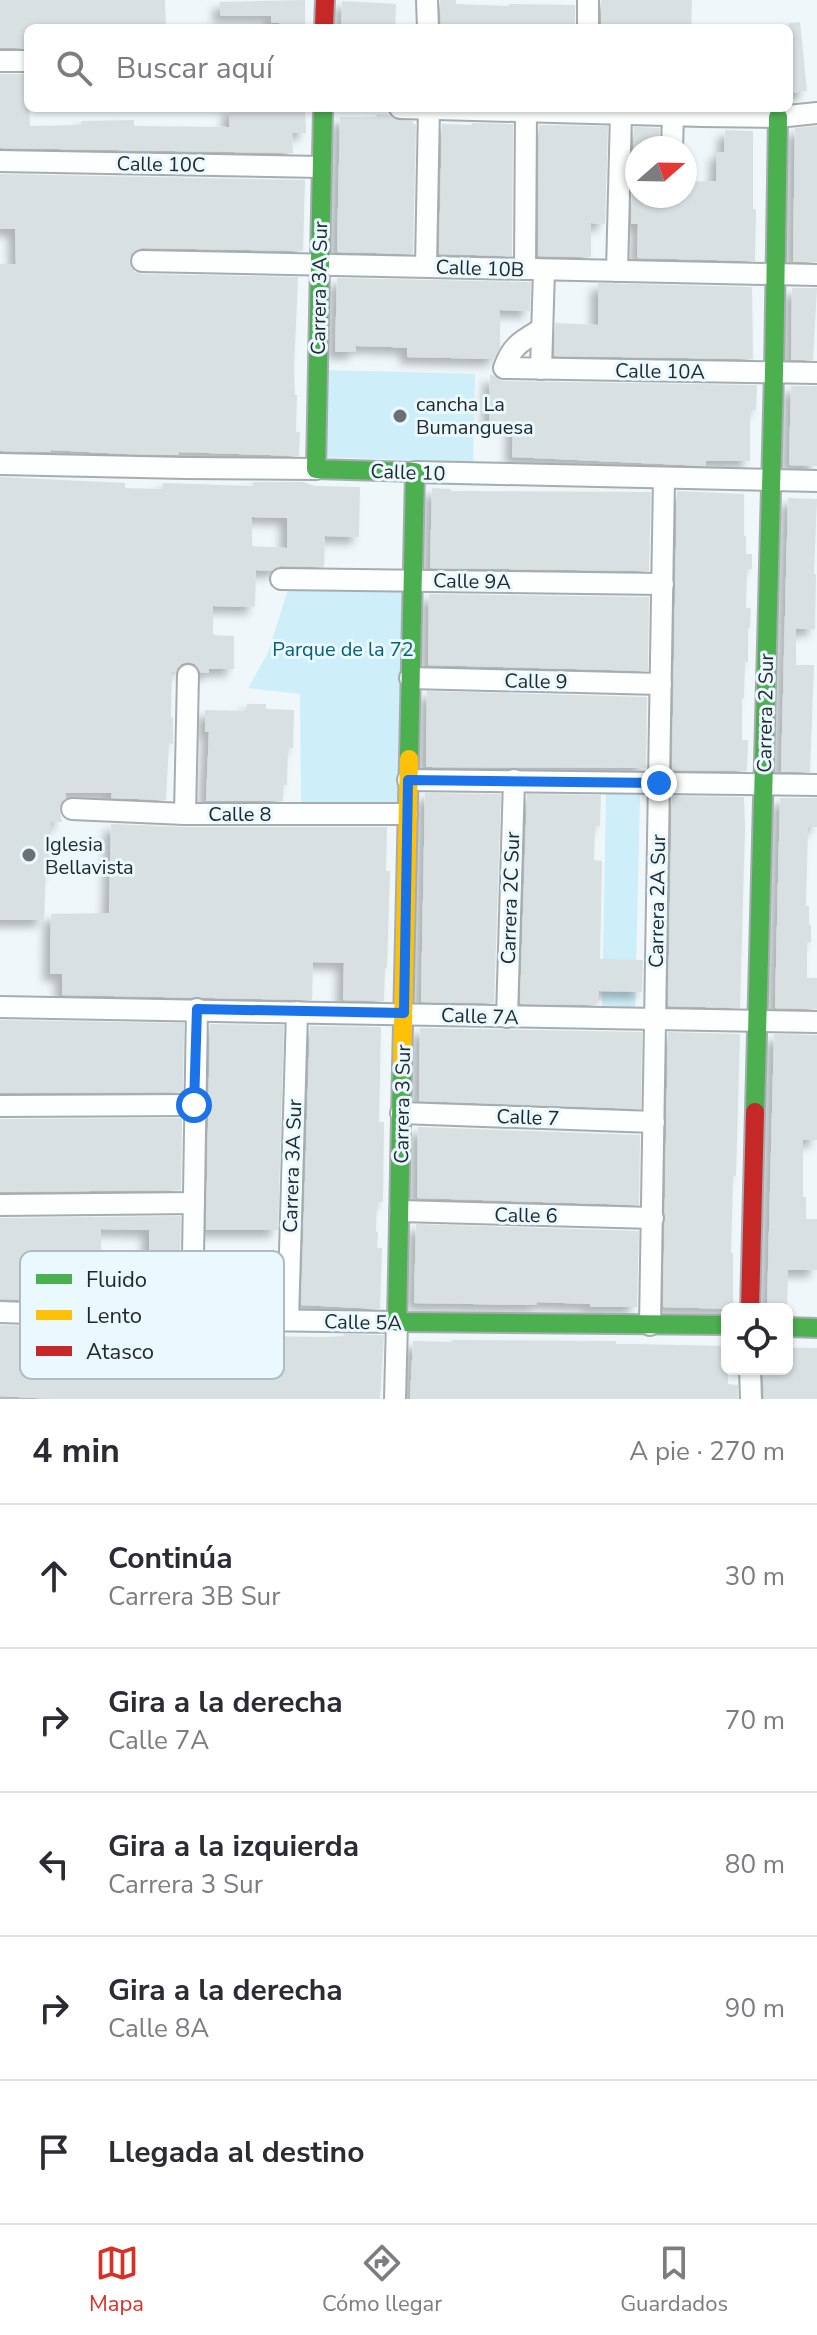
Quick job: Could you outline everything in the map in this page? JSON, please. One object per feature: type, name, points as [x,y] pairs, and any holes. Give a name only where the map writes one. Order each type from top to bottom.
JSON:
[{"type":"street","points":[[324,24],[325,0]]},
{"type":"street","points":[[427,0],[428,24]]},
{"type":"street","points":[[588,0],[588,24]]},
{"type":"street","points":[[0,61],[24,61]]},
{"type":"street","name":"Carrera 3A Sur","points":[[316,469],[323,112]]},
{"type":"street","points":[[426,266],[429,112]]},
{"type":"street","points":[[526,112],[535,269],[542,329],[541,369]]},
{"type":"street","points":[[610,112],[778,117],[817,113]]},
{"type":"street","points":[[621,113],[625,140]]},
{"type":"street","points":[[672,136],[673,116]]},
{"type":"street","name":"Carrera 2 Sur","points":[[750,1303],[778,117]]},
{"type":"street","name":"Calle 10C","points":[[0,161],[321,167]]},
{"type":"street","points":[[617,271],[625,202]]},
{"type":"street","name":"Calle 10B","points":[[142,261],[817,275]]},
{"type":"street","name":"Calle 10A","points":[[542,329],[510,352],[504,368],[817,373]]},
{"type":"street","name":"Calle 10","points":[[0,464],[817,481]]},
{"type":"street","name":"Carrera 3 Sur","points":[[395,1399],[415,472]]},
{"type":"street","name":"Carrera 2A Sur","points":[[650,1325],[664,478]]},
{"type":"street","name":"Calle 9A","points":[[281,579],[663,584]]},
{"type":"street","points":[[185,814],[188,675]]},
{"type":"street","name":"Calle 9","points":[[410,678],[661,684]]},
{"type":"street","points":[[408,780],[817,785]]},
{"type":"street","name":"Carrera 2C Sur","points":[[507,1017],[514,780]]},
{"type":"street","name":"Calle 8","points":[[72,809],[185,814],[407,814]]},
{"type":"street","name":"Calle 7A","points":[[0,1007],[817,1022]]},
{"type":"street","points":[[193,1251],[197,1009]]},
{"type":"street","name":"Carrera 3A Sur","points":[[288,1320],[297,1012]]},
{"type":"street","points":[[0,1106],[194,1105]]},
{"type":"street","name":"Calle 7","points":[[401,1113],[654,1122]]},
{"type":"street","points":[[0,1205],[194,1203]]},
{"type":"street","name":"Calle 6","points":[[400,1211],[653,1218]]},
{"type":"street","name":"Calle 5A","points":[[0,1312],[20,1313]]},
{"type":"street","name":"Calle 5A","points":[[284,1320],[721,1325]]},
{"type":"street","points":[[793,1327],[817,1328]]},
{"type":"street","points":[[750,1375],[751,1399]]},
{"type":"green space","name":"cancha La Bumanguesa","points":[[327,370],[475,374],[473,462],[324,457]]},
{"type":"green space","name":"Parque de la 72","points":[[289,586],[406,589],[404,806],[301,805],[300,694],[248,688],[268,653]]},
{"type":"green space","points":[[606,794],[640,795],[635,1012],[602,1011]]},
{"type":"building","points":[[0,0],[165,0],[166,24],[24,24],[24,48],[0,48]]},
{"type":"building","points":[[305,0],[305,24],[271,23],[271,16],[220,16],[220,2]]},
{"type":"building","points":[[440,0],[456,0],[456,4],[509,6],[575,5],[575,24],[441,24]]},
{"type":"building","points":[[601,0],[692,0],[691,24],[601,24]]},
{"type":"building","points":[[342,1],[396,4],[395,24],[341,24]]},
{"type":"building","points":[[800,22],[807,91],[793,93],[793,24],[789,23]]},
{"type":"building","points":[[0,74],[24,74],[24,112],[29,112],[30,126],[134,120],[134,126],[229,127],[229,112],[305,112],[306,133],[292,133],[293,153],[0,148]]},
{"type":"building","points":[[377,114],[416,124],[413,254],[337,252],[340,117],[376,117]]},
{"type":"building","points":[[442,124],[513,124],[512,256],[439,254]]},
{"type":"building","points":[[539,125],[608,126],[605,224],[591,223],[591,257],[538,256]]},
{"type":"building","points":[[817,126],[817,262],[793,262],[795,128]]},
{"type":"building","points":[[634,127],[660,128],[660,136],[634,136]]},
{"type":"building","points":[[725,130],[753,131],[755,261],[637,258],[638,224],[631,224],[631,208],[697,208],[697,182],[716,181],[717,152],[724,152]]},
{"type":"building","points":[[0,174],[305,180],[303,251],[142,248],[131,254],[129,262],[135,272],[142,274],[298,277],[294,368],[299,456],[0,451],[0,264],[16,264],[15,229],[0,229]]},
{"type":"building","points":[[337,278],[531,282],[530,311],[500,310],[500,347],[494,359],[407,357],[407,348],[391,347],[356,346],[356,352],[335,352]]},
{"type":"building","points":[[598,283],[752,287],[753,359],[554,356],[555,323],[598,325]]},
{"type":"building","points":[[792,288],[817,288],[813,360],[791,360]]},
{"type":"building","points":[[490,374],[504,381],[757,385],[756,410],[751,410],[750,414],[750,461],[706,461],[706,466],[512,457],[513,423],[489,423]]},
{"type":"building","points":[[791,386],[817,386],[817,466],[789,465]]},
{"type":"building","points":[[0,477],[125,483],[125,488],[163,489],[163,483],[253,486],[253,482],[360,487],[359,537],[325,536],[324,567],[281,566],[271,571],[256,570],[255,607],[213,606],[213,635],[234,636],[234,669],[209,669],[209,673],[201,673],[195,664],[188,662],[172,672],[173,744],[169,743],[166,800],[111,798],[112,793],[66,793],[59,808],[62,822],[51,822],[51,870],[46,870],[44,920],[0,920]],"holes":[[[252,517],[287,518],[287,548],[252,546]]]},
{"type":"building","points":[[432,488],[451,491],[651,492],[649,571],[430,568]]},
{"type":"building","points":[[677,491],[744,494],[746,554],[752,554],[752,569],[747,569],[746,608],[751,608],[742,698],[742,740],[748,740],[747,771],[672,770]]},
{"type":"building","points":[[788,498],[817,499],[815,629],[796,629],[796,665],[814,665],[810,772],[781,772]]},
{"type":"building","points":[[429,594],[649,597],[648,671],[428,665]]},
{"type":"building","points":[[427,691],[647,697],[646,768],[426,767]]},
{"type":"building","points":[[247,704],[266,704],[266,709],[294,710],[293,748],[288,748],[287,785],[283,785],[283,801],[206,801],[209,732],[205,732],[205,710],[247,711]]},
{"type":"building","points":[[425,793],[501,794],[494,1003],[421,1002]]},
{"type":"building","points":[[527,794],[601,795],[600,826],[595,826],[594,860],[602,861],[600,959],[643,960],[642,992],[599,991],[597,1005],[520,1004]]},
{"type":"building","points":[[672,796],[744,797],[740,1008],[668,1006]]},
{"type":"building","points":[[780,798],[817,798],[817,827],[808,827],[806,906],[809,906],[811,925],[811,942],[807,942],[807,978],[817,978],[817,1009],[775,1008]]},
{"type":"building","points":[[111,824],[387,827],[386,871],[390,871],[384,1001],[343,1000],[344,963],[313,962],[312,1000],[62,995],[62,974],[50,974],[51,914],[109,913]]},
{"type":"building","points":[[0,1020],[184,1023],[183,1092],[0,1093]]},
{"type":"building","points":[[210,1024],[284,1025],[278,1230],[206,1230]]},
{"type":"building","points":[[310,1026],[381,1027],[379,1122],[384,1122],[383,1202],[377,1202],[376,1232],[377,1248],[382,1248],[380,1309],[301,1305]]},
{"type":"building","points":[[420,1028],[642,1032],[641,1109],[419,1101]]},
{"type":"building","points":[[668,1032],[740,1034],[736,1176],[733,1176],[733,1303],[721,1303],[721,1309],[663,1307]]},
{"type":"building","points":[[774,1034],[817,1035],[817,1140],[803,1140],[803,1197],[806,1197],[806,1219],[817,1219],[817,1270],[788,1270],[787,1303],[767,1303]]},
{"type":"building","points":[[182,1118],[181,1190],[0,1192],[0,1119]]},
{"type":"building","points":[[418,1127],[640,1135],[639,1205],[417,1198]]},
{"type":"building","points":[[181,1216],[180,1251],[149,1251],[149,1230],[101,1229],[101,1251],[20,1251],[20,1300],[0,1299],[0,1218]]},
{"type":"building","points":[[416,1224],[639,1231],[637,1307],[537,1302],[537,1305],[414,1303]]},
{"type":"building","points":[[0,1325],[20,1326],[20,1379],[284,1379],[284,1336],[384,1335],[380,1399],[53,1399],[0,1396]]},
{"type":"building","points":[[413,1341],[616,1341],[616,1344],[721,1346],[721,1375],[728,1375],[728,1384],[738,1385],[738,1399],[410,1399]]},
{"type":"building","points":[[793,1348],[817,1348],[817,1399],[764,1399],[763,1375],[793,1375]]},
{"type":"traffic: fast","points":[[323,112],[316,469],[415,472],[409,759]]},
{"type":"traffic: fast","points":[[755,1112],[778,117]]},
{"type":"traffic: fast","points":[[402,1068],[397,1322],[721,1325]]},
{"type":"traffic: fast","points":[[793,1327],[817,1328]]},
{"type":"traffic: slow","points":[[402,1068],[409,759]]},
{"type":"traffic: jam","points":[[324,24],[325,0]]},
{"type":"traffic: jam","points":[[750,1303],[755,1112]]},
{"type":"place","name":"cancha La Bumanguesa","points":[[400,416]]},
{"type":"place","name":"Iglesia Bellavista","points":[[29,855]]},
{"type":"route","points":[[194,1105],[197,1009],[404,1013],[408,780],[659,783]]}]
